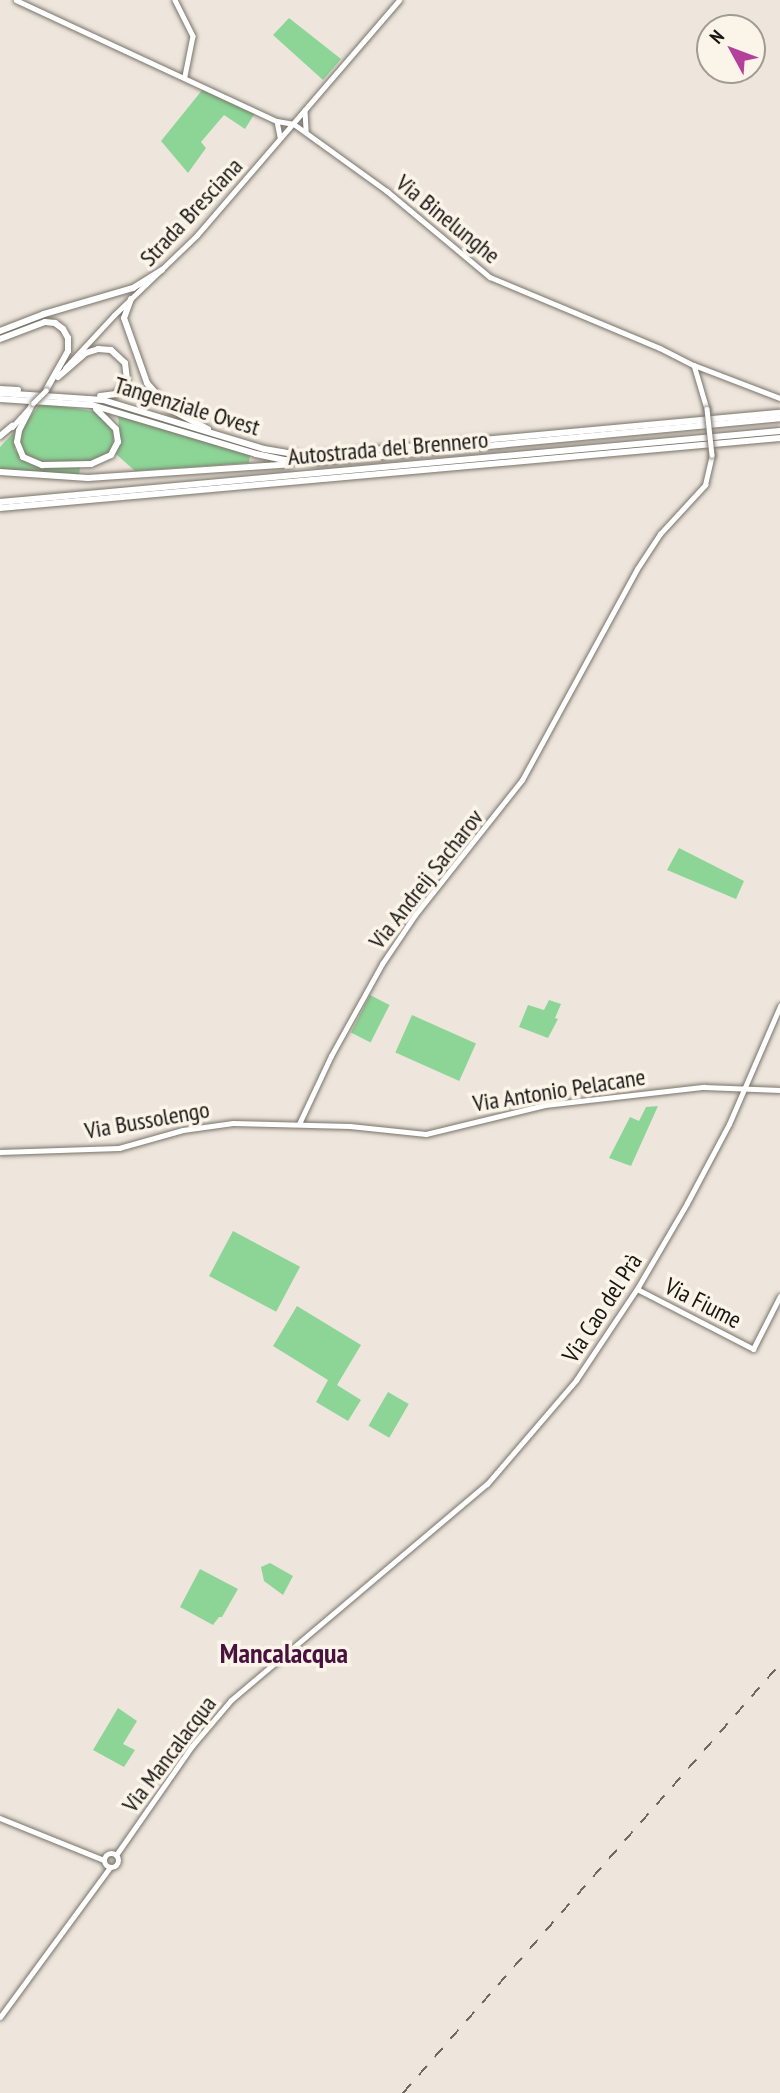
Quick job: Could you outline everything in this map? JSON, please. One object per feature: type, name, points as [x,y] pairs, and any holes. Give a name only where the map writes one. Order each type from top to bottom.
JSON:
[{"type":"highway","points":[[0,331],[44,314],[133,288],[162,270]]},
{"type":"highway","points":[[131,299],[124,318],[147,383],[170,409],[222,438]]},
{"type":"highway","points":[[0,339],[40,323],[57,324],[65,332],[69,344],[57,374],[46,390]]},
{"type":"highway","points":[[57,374],[82,356],[98,349],[116,352],[126,366],[124,386],[113,395],[64,396]]},
{"type":"highway","name":"Tangenziale Ovest","points":[[0,391],[120,404],[222,438],[306,456],[780,416]]},
{"type":"highway","name":"Tangenziale Ovest","points":[[0,400],[43,401],[116,410],[256,454],[285,460],[318,462],[780,416]]},
{"type":"highway","points":[[33,403],[19,431],[17,442],[21,454],[30,461],[42,465],[91,464],[111,455],[116,447],[118,434],[106,415],[92,407],[43,401]]},
{"type":"highway","points":[[0,438],[12,426]]},
{"type":"highway","name":"Autostrada del Brennero","points":[[0,502],[780,431]]},
{"type":"highway","name":"Autostrada del Brennero","points":[[0,508],[780,438]]},
{"type":"highway","points":[[0,472],[88,478],[318,462]]},
{"type":"main road","name":"Strada Bresciana","points":[[57,374],[197,235],[399,0]]},
{"type":"main road","points":[[33,403],[46,390]]},
{"type":"main road","points":[[12,426],[27,412]]},
{"type":"main road","name":"Via Cao del Prà","points":[[449,1517],[487,1484],[551,1411],[637,1289],[729,1124],[742,1088],[780,1006]]},
{"type":"main road","name":"Via Fiume","points":[[637,1289],[753,1349],[780,1296]]},
{"type":"main road","name":"Via Mancalacqua","points":[[0,2017],[110,1867],[117,1864],[116,1855],[192,1746],[231,1700],[449,1517]]},
{"type":"main road","points":[[110,1867],[104,1860],[110,1853],[116,1855]]},
{"type":"street","points":[[16,0],[185,76],[277,121],[294,124]]},
{"type":"street","points":[[175,0],[193,36],[185,76]]},
{"type":"street","points":[[305,110],[306,132]]},
{"type":"street","points":[[277,121],[280,140]]},
{"type":"street","name":"Via Binelunghe","points":[[294,124],[387,191],[489,277],[660,348],[694,365],[780,398]]},
{"type":"street","name":"Via Andreij Sacharov","points":[[299,1124],[331,1056],[382,964],[415,915],[500,812],[549,734],[637,569],[660,534],[705,485],[712,455],[708,409],[694,365]]},
{"type":"street","name":"Via Antonio Pelacane","points":[[299,1124],[426,1134],[545,1105],[677,1089],[780,1090]]},
{"type":"street","name":"Via Bussolengo","points":[[0,1152],[119,1148],[183,1130],[233,1123],[299,1124]]},
{"type":"street","points":[[0,1818],[104,1860]]},
{"type":"green space","points":[[289,18],[341,59],[323,80],[273,35]]},
{"type":"green space","points":[[203,89],[255,113],[245,129],[224,115],[201,142],[206,148],[188,173],[161,141]]},
{"type":"green space","points":[[41,403],[98,412],[115,434],[110,453],[95,461],[41,463],[25,456],[19,446],[20,430]]},
{"type":"green space","points":[[118,413],[250,455],[249,463],[135,471],[116,454],[120,443]]},
{"type":"green space","points":[[14,432],[15,450],[30,464],[80,467],[79,476],[0,469],[0,447]]},
{"type":"green space","points":[[679,848],[744,881],[736,899],[667,870]]},
{"type":"green space","points":[[370,995],[390,1005],[371,1042],[351,1032]]},
{"type":"green space","points":[[549,1000],[561,1004],[555,1018],[558,1019],[548,1038],[519,1027],[528,1005],[544,1010]]},
{"type":"green space","points":[[412,1015],[476,1043],[459,1081],[395,1052]]},
{"type":"green space","points":[[658,1106],[631,1166],[609,1158],[630,1117],[639,1121],[646,1107]]},
{"type":"green space","points":[[233,1231],[300,1267],[276,1312],[209,1276]]},
{"type":"green space","points":[[297,1306],[361,1345],[337,1385],[361,1400],[348,1421],[316,1402],[328,1380],[273,1346]]},
{"type":"green space","points":[[388,1392],[409,1404],[389,1438],[368,1426]]},
{"type":"green space","points":[[270,1563],[293,1576],[283,1595],[264,1581],[261,1567]]},
{"type":"green space","points":[[200,1569],[238,1589],[222,1617],[213,1625],[180,1607]]},
{"type":"green space","points":[[118,1708],[137,1721],[123,1744],[135,1750],[124,1767],[93,1750]]},
{"type":"railway","points":[[403,2093],[780,1664]]},
{"type":"district","name":"Mancalacqua","points":[[284,1653]]}]
